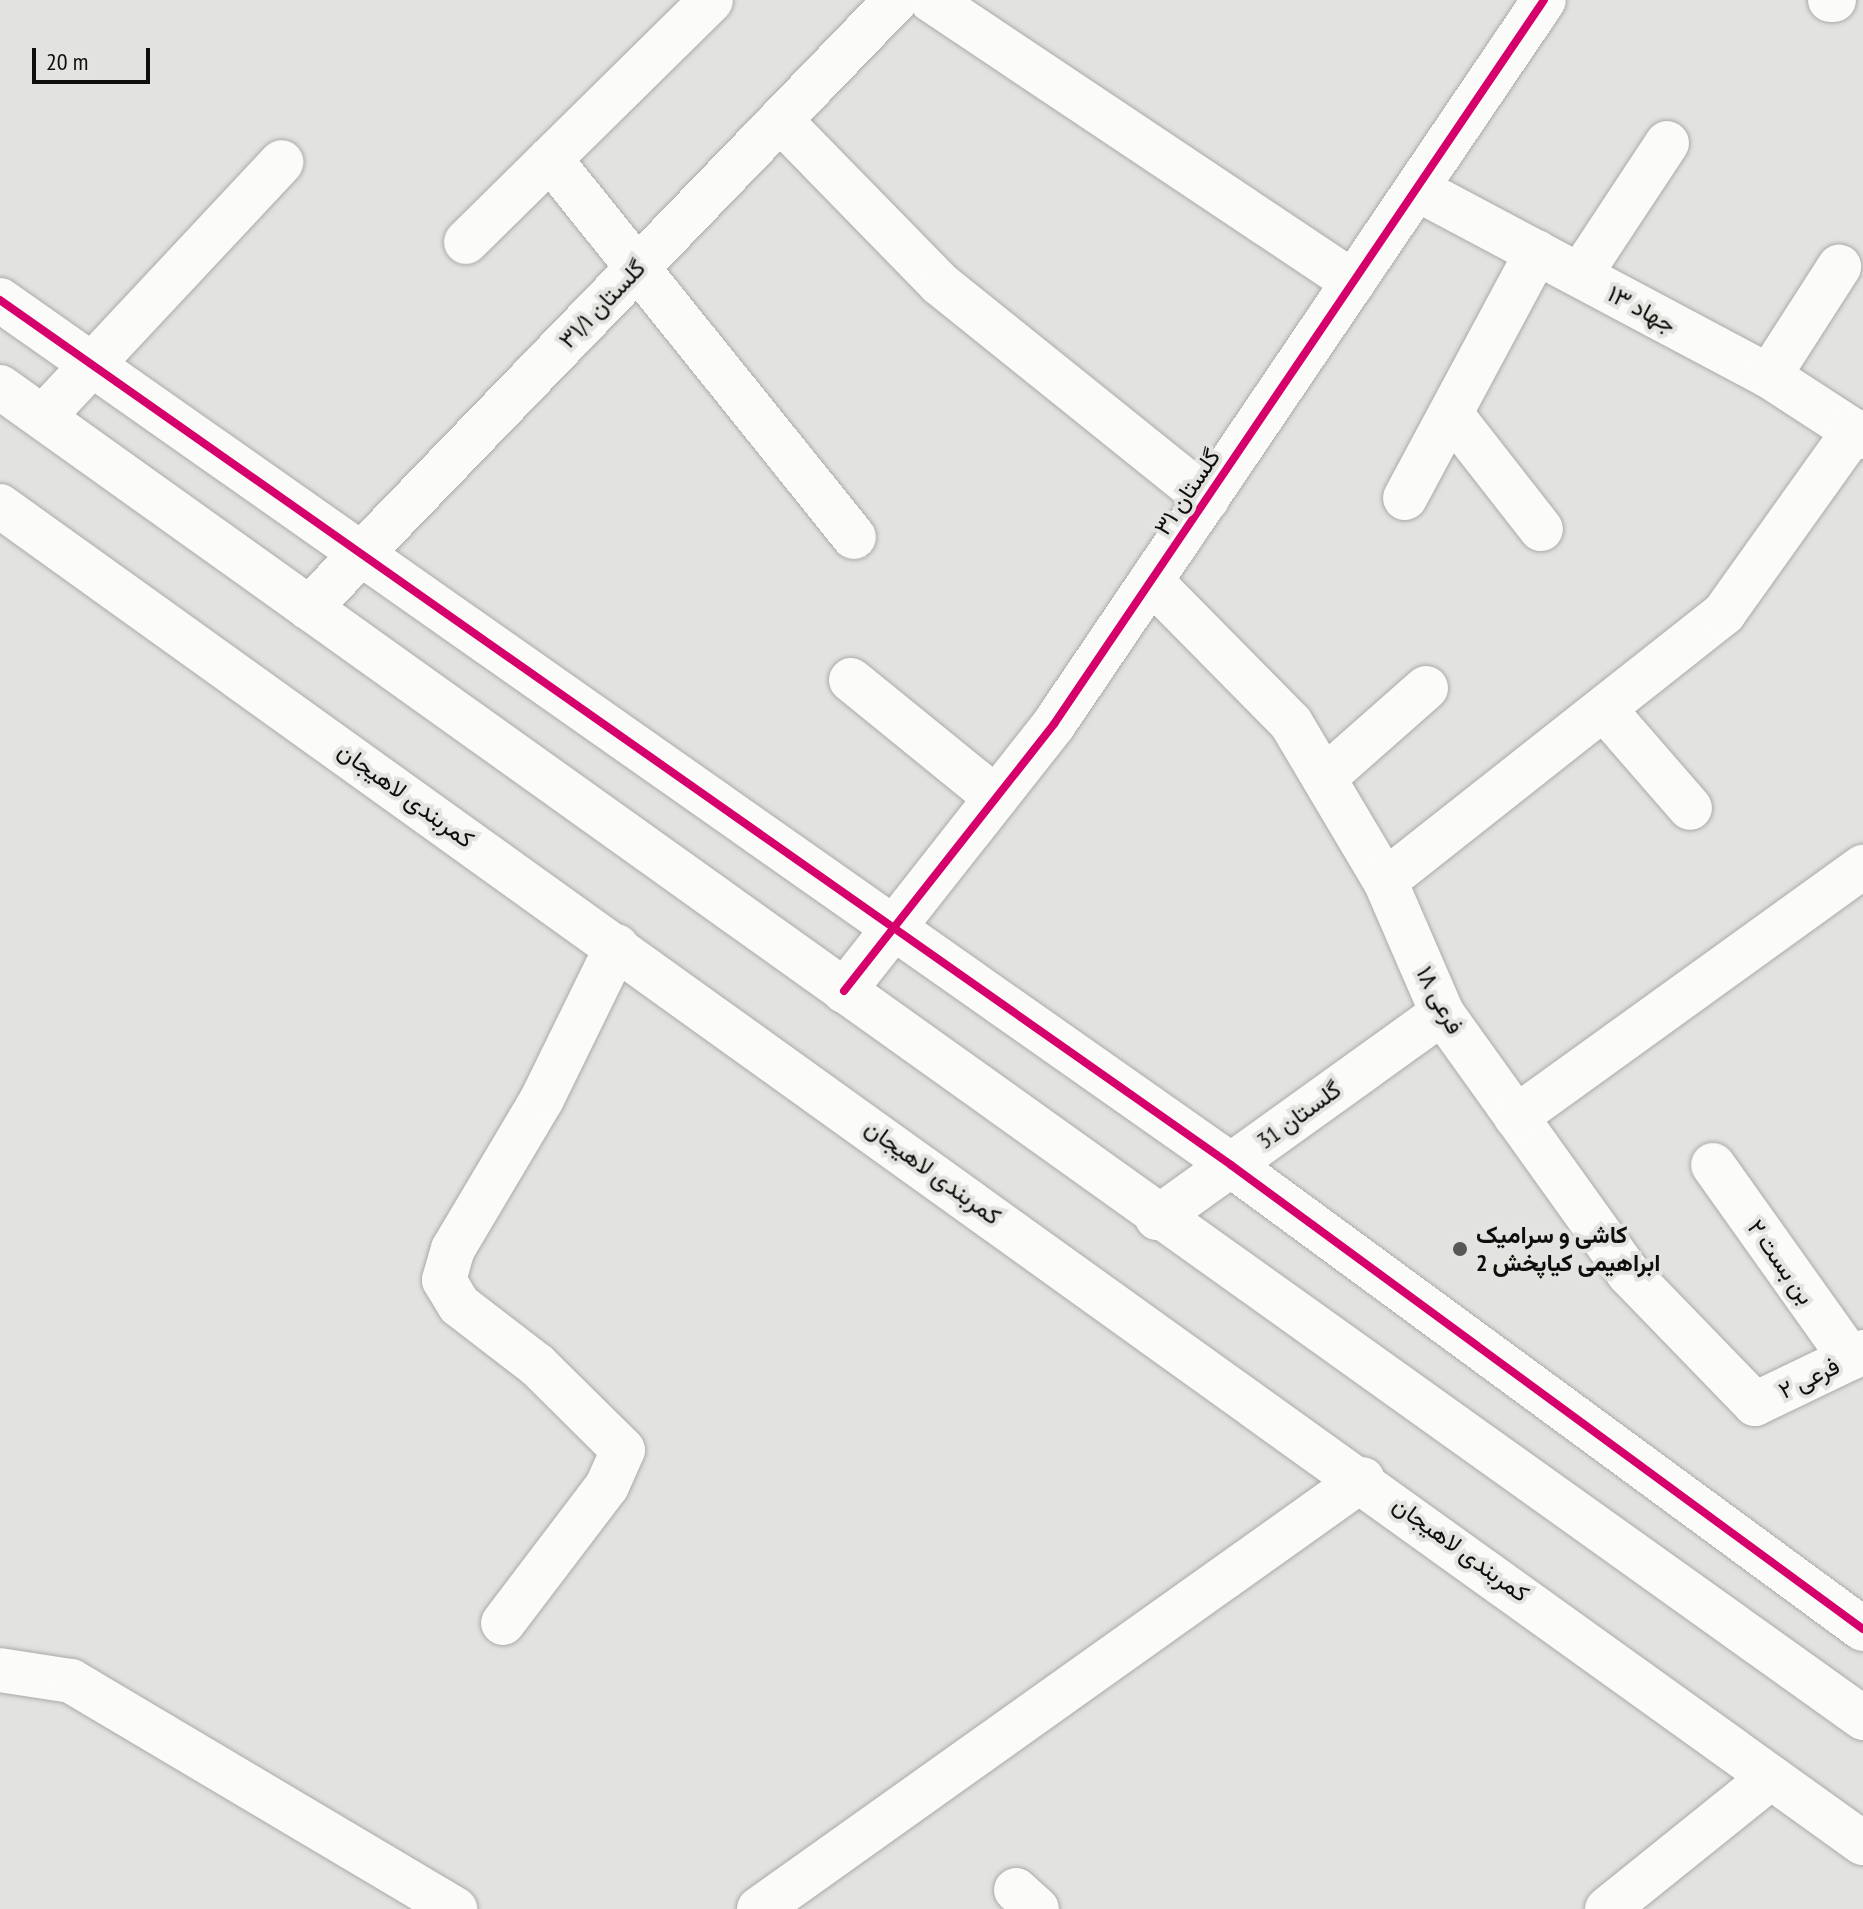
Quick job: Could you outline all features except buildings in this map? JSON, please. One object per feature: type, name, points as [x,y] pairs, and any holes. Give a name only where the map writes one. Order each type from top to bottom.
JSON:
[{"type":"main road","points":[[466,242],[711,0]]},
{"type":"main road","name":"گلستان ۳۱/۱","points":[[309,608],[896,0]]},
{"type":"main road","points":[[931,0],[1353,282]]},
{"type":"main road","name":"گلستان ۳۱","points":[[844,991],[996,798],[1151,581],[1544,0]]},
{"type":"main road","points":[[780,120],[940,284],[1207,499]]},
{"type":"main road","points":[[1580,275],[1667,143]]},
{"type":"main road","points":[[550,159],[854,537]]},
{"type":"main road","points":[[43,417],[282,162]]},
{"type":"main road","name":"جهاد ۱۳","points":[[1417,189],[1769,376],[1858,434]]},
{"type":"main road","points":[[1405,498],[1537,252]]},
{"type":"main road","points":[[1769,376],[1839,267]]},
{"type":"main road","points":[[0,300],[890,932],[1231,1165],[1863,1629]]},
{"type":"main road","points":[[0,387],[1157,1218],[1863,1718]]},
{"type":"main road","points":[[1451,414],[1541,529]]},
{"type":"main road","points":[[1385,881],[1724,613],[1858,434]]},
{"type":"main road","name":"کمربندی لاهیجان","points":[[0,506],[1363,1479],[1863,1843]]},
{"type":"main road","name":"فرعی ۱۸","points":[[1151,581],[1291,723],[1385,881],[1442,1013],[1629,1274],[1755,1404]]},
{"type":"main road","points":[[851,680],[996,798]]},
{"type":"main road","points":[[1324,778],[1426,688]]},
{"type":"main road","points":[[1604,709],[1690,808]]},
{"type":"main road","points":[[1516,1117],[1863,867]]},
{"type":"main road","points":[[503,1623],[607,1486],[623,1450],[537,1365],[459,1305],[444,1280],[453,1249],[542,1099],[617,946]]},
{"type":"main road","name":"گلستان 31","points":[[1157,1218],[1442,1013]]},
{"type":"main road","name":"بن بست ۲","points":[[1713,1165],[1856,1355]]},
{"type":"main road","name":"فرعی ۲","points":[[1755,1404],[1856,1355]]},
{"type":"main road","points":[[759,1909],[1363,1479]]},
{"type":"main road","points":[[0,1670],[71,1681],[455,1909]]},
{"type":"main road","points":[[1607,1909],[1770,1778]]},
{"type":"cycle path","points":[[844,991],[1054,724],[1544,0]]},
{"type":"cycle path","points":[[0,300],[1231,1165],[1863,1629]]},
{"type":"place","name":"کاشی و سرامیک ابراهيمی کیاپخش 2","points":[[1460,1249]]}]
